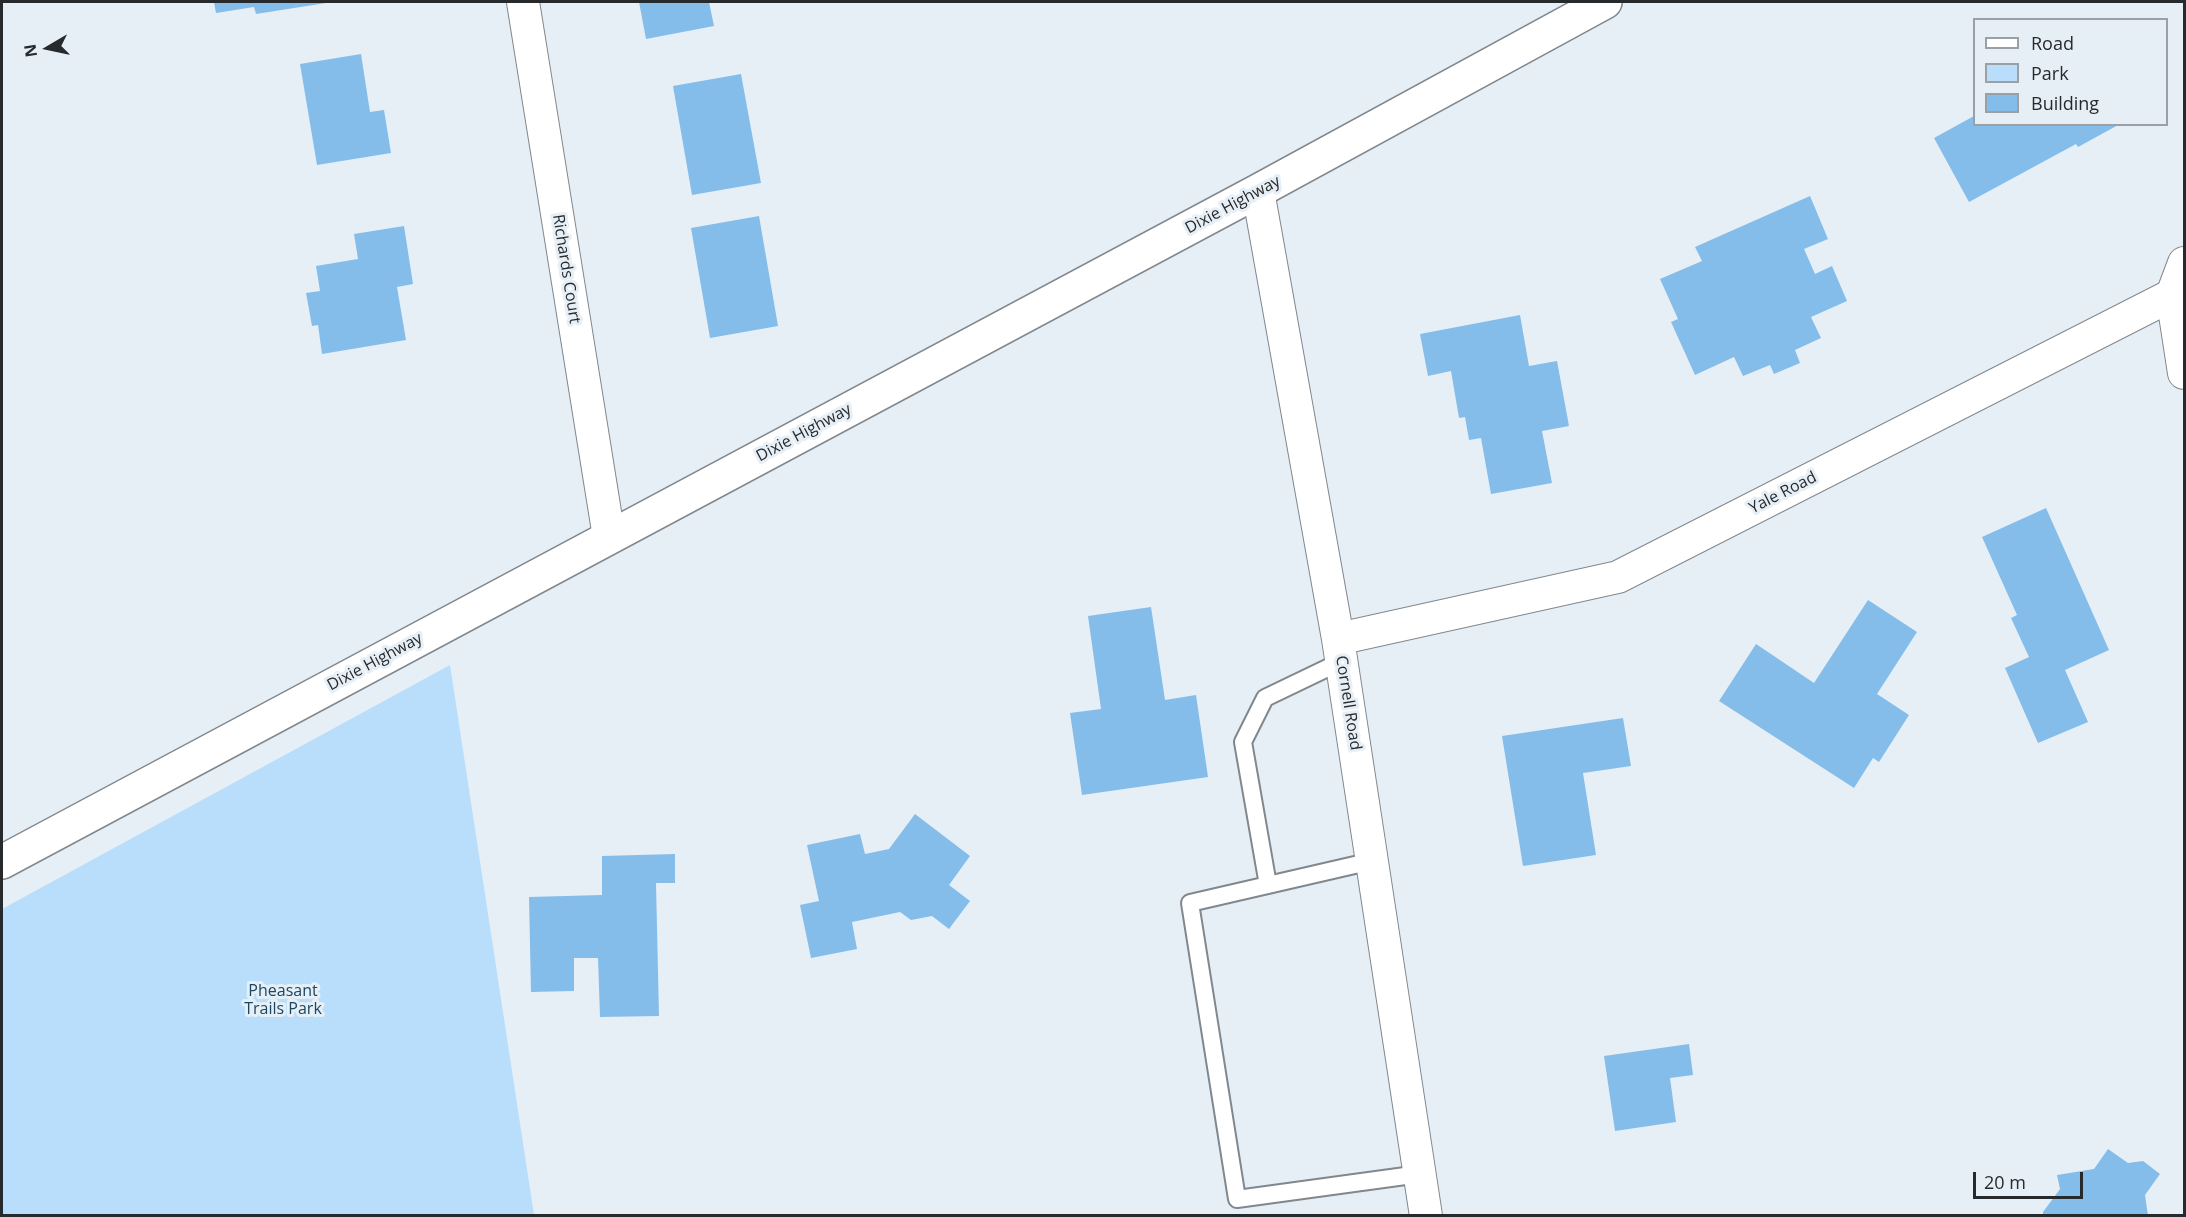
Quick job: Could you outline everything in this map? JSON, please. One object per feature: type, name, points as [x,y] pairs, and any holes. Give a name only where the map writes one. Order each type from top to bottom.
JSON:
[{"type":"main road","name":"Dixie Highway","points":[[2,862],[1258,191],[1605,2]]},
{"type":"street","name":"Richards Court","points":[[523,2],[609,537]]},
{"type":"street","name":"Cornell Road","points":[[1258,191],[1340,650],[1426,1215]]},
{"type":"street","points":[[2184,263],[2172,295],[2184,373]]},
{"type":"street","name":"Yale Road","points":[[1340,650],[1618,577],[2172,295]]},
{"type":"lane","points":[[1268,885],[1244,742],[1265,698],[1340,650]]},
{"type":"lane","points":[[1372,861],[1190,903],[1237,1199],[1420,1174]]},
{"type":"green space","name":"Pheasant Trails Park","points":[[450,665],[534,1215],[2,1215],[2,909]]},
{"type":"building","points":[[214,2],[326,3],[256,14],[254,7],[216,13]]},
{"type":"building","points":[[639,2],[709,2],[714,26],[646,39]]},
{"type":"building","points":[[361,54],[370,112],[384,110],[391,153],[317,165],[300,64]]},
{"type":"building","points":[[741,74],[761,183],[692,195],[673,86]]},
{"type":"building","points":[[1973,117],[1973,126],[2116,126],[2078,147],[2076,144],[1969,202],[1934,138]]},
{"type":"building","points":[[1810,196],[1828,239],[1804,249],[1815,274],[1832,266],[1847,301],[1811,317],[1821,338],[1795,350],[1800,363],[1774,374],[1770,365],[1743,376],[1734,357],[1695,375],[1671,322],[1678,319],[1660,279],[1702,261],[1695,247]]},
{"type":"building","points":[[759,216],[778,326],[710,338],[691,228]]},
{"type":"building","points":[[404,226],[413,284],[397,287],[406,340],[322,354],[318,325],[312,326],[306,293],[320,291],[316,266],[358,259],[354,234]]},
{"type":"building","points":[[1520,315],[1529,366],[1557,361],[1569,426],[1542,431],[1552,483],[1491,494],[1481,438],[1469,440],[1465,417],[1459,418],[1451,371],[1428,376],[1420,334]]},
{"type":"building","points":[[2046,508],[2109,650],[2065,670],[2088,722],[2038,743],[2005,668],[2029,657],[2011,618],[2017,615],[1982,537]]},
{"type":"building","points":[[1868,600],[1917,632],[1877,694],[1909,715],[1879,762],[1873,758],[1854,788],[1719,701],[1756,644],[1814,683]]},
{"type":"building","points":[[1151,607],[1165,700],[1196,695],[1208,777],[1082,795],[1070,713],[1101,709],[1088,616]]},
{"type":"building","points":[[1623,718],[1631,766],[1583,773],[1596,855],[1523,866],[1502,736]]},
{"type":"building","points":[[915,814],[970,856],[949,885],[970,901],[949,929],[932,916],[911,920],[900,912],[852,922],[857,949],[811,958],[800,905],[819,901],[807,845],[860,834],[865,854],[889,849]]},
{"type":"building","points":[[675,854],[675,883],[656,883],[659,1016],[600,1017],[598,958],[574,958],[574,991],[531,992],[529,897],[602,895],[602,856]]},
{"type":"building","points":[[1689,1044],[1693,1075],[1670,1078],[1676,1122],[1615,1131],[1604,1056]]},
{"type":"building","points":[[2108,1149],[2128,1163],[2143,1161],[2160,1174],[2145,1195],[2148,1216],[2043,1216],[2043,1212],[2060,1189],[2057,1175],[2094,1169]]}]
